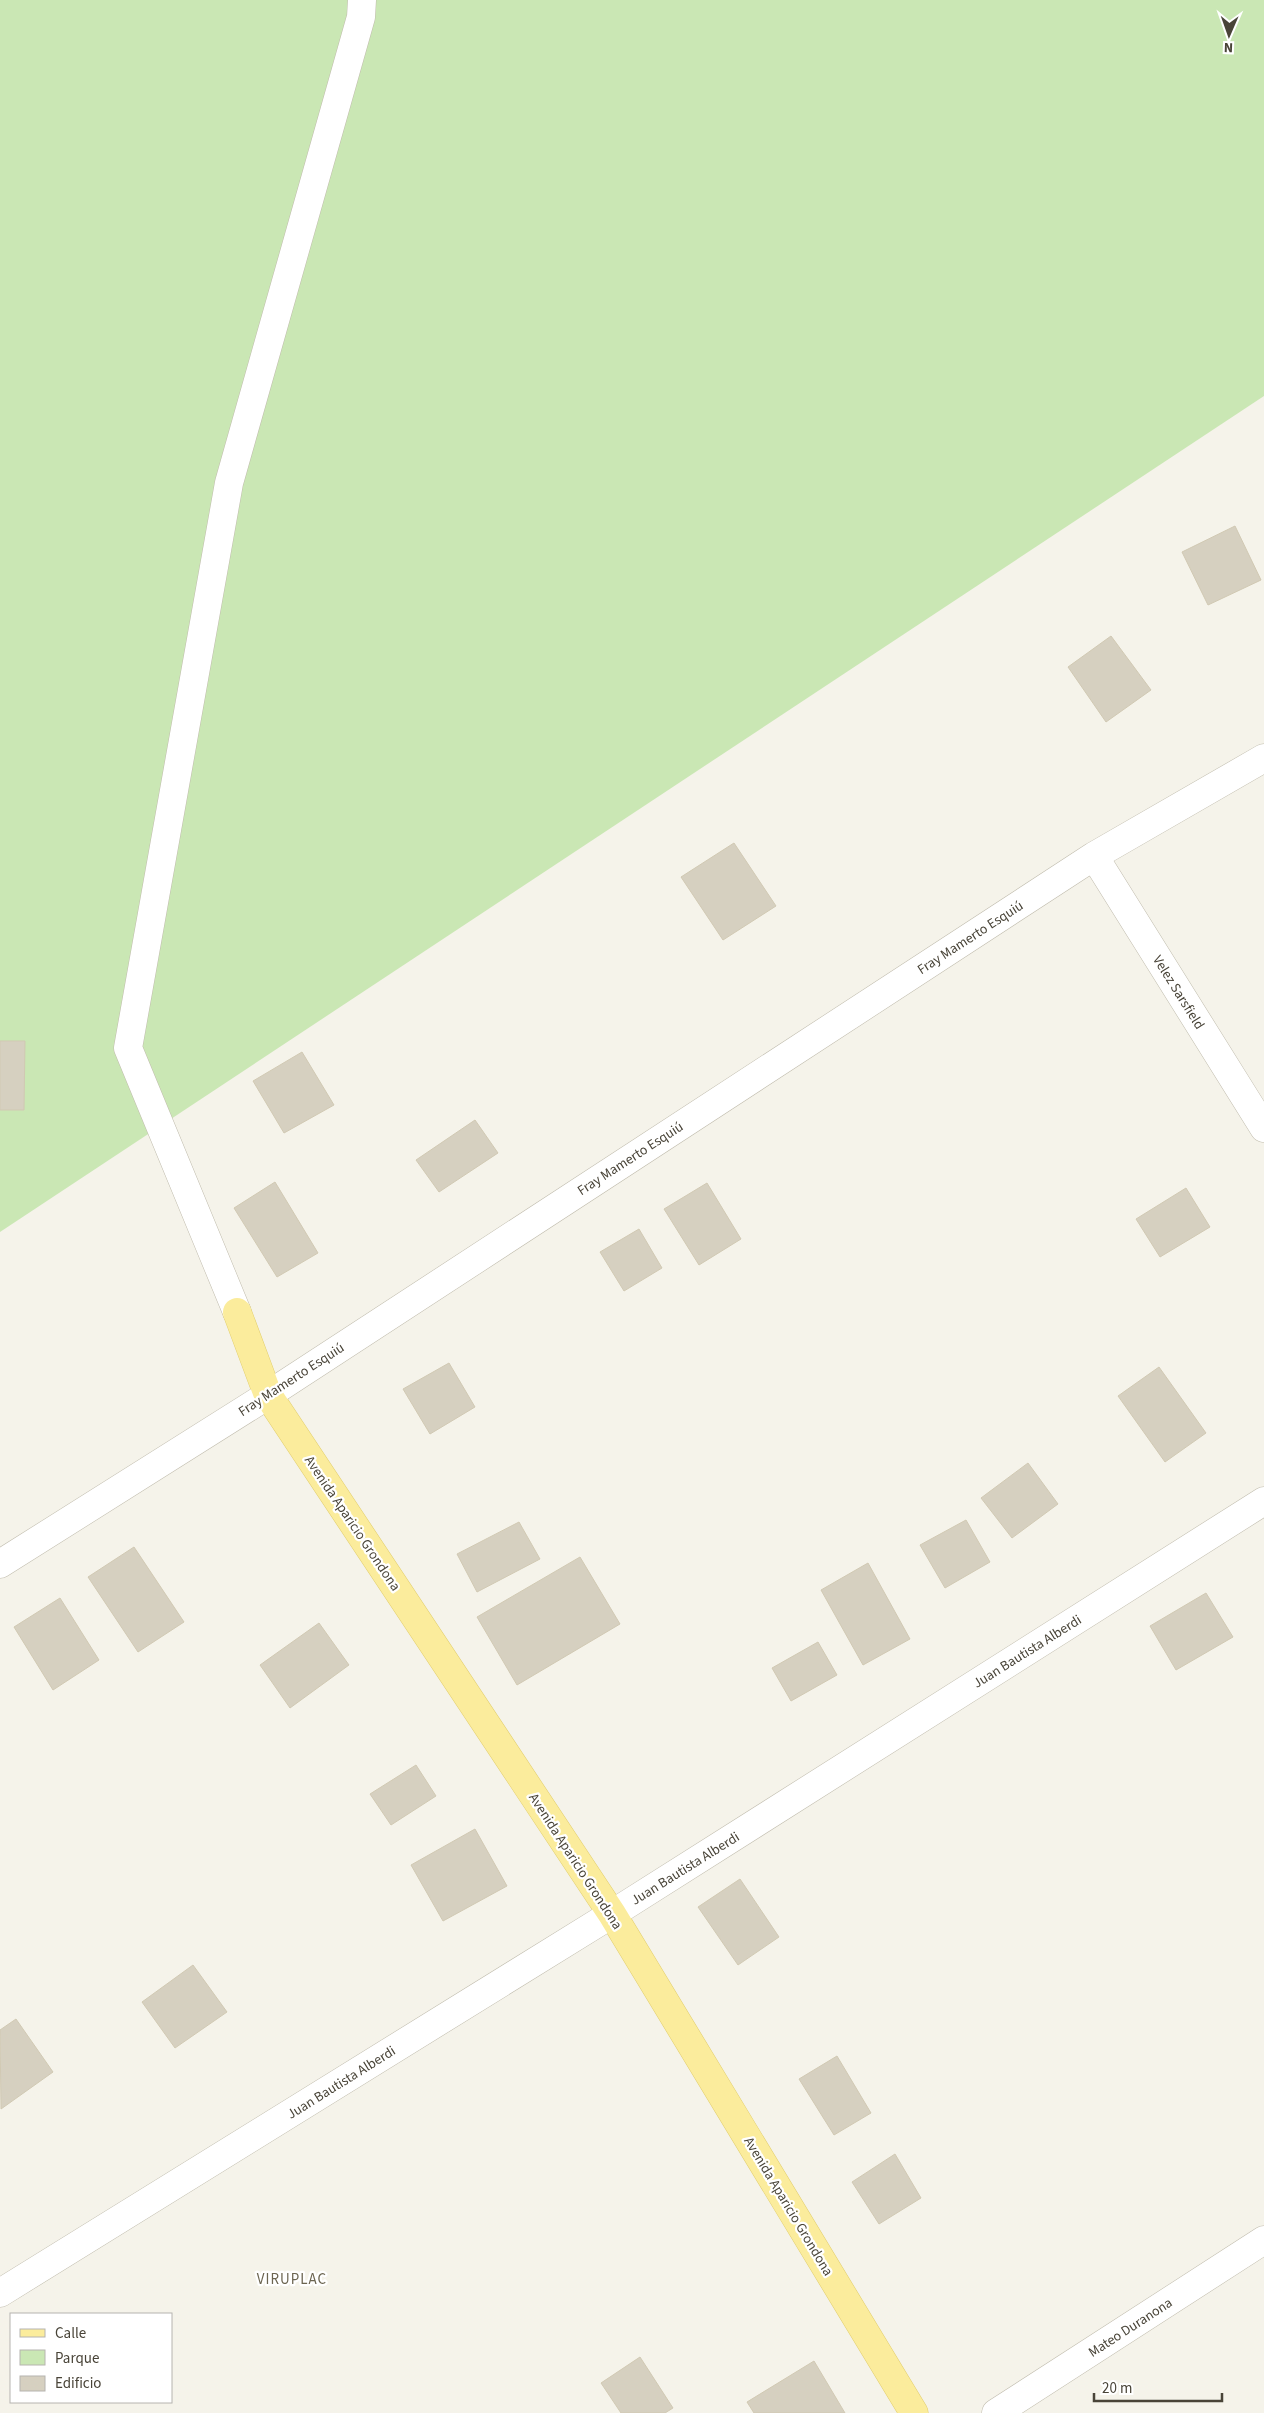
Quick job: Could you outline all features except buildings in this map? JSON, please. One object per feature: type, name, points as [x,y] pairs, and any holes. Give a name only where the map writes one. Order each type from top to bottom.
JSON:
[{"type":"main road","name":"Avenida Aparicio Grondona","points":[[236,1312],[268,1394],[612,1914],[914,2413]]},
{"type":"street","points":[[236,1312],[128,1048],[229,483],[361,17],[362,0]]},
{"type":"street","name":"Fray Mamerto Esquiú","points":[[0,1564],[268,1394],[1094,856],[1264,758]]},
{"type":"street","name":"Velez Sarsfield","points":[[1094,856],[1264,1128]]},
{"type":"street","name":"Juan Bautista Alberdi","points":[[0,2293],[612,1914],[1264,1501]]},
{"type":"street","name":"Mateo Duranona","points":[[996,2413],[1264,2240]]},
{"type":"green space","points":[[0,0],[1264,0],[1264,396],[0,1232]]},
{"type":"district","name":"VIRUPLAC","points":[[292,2279]]}]
